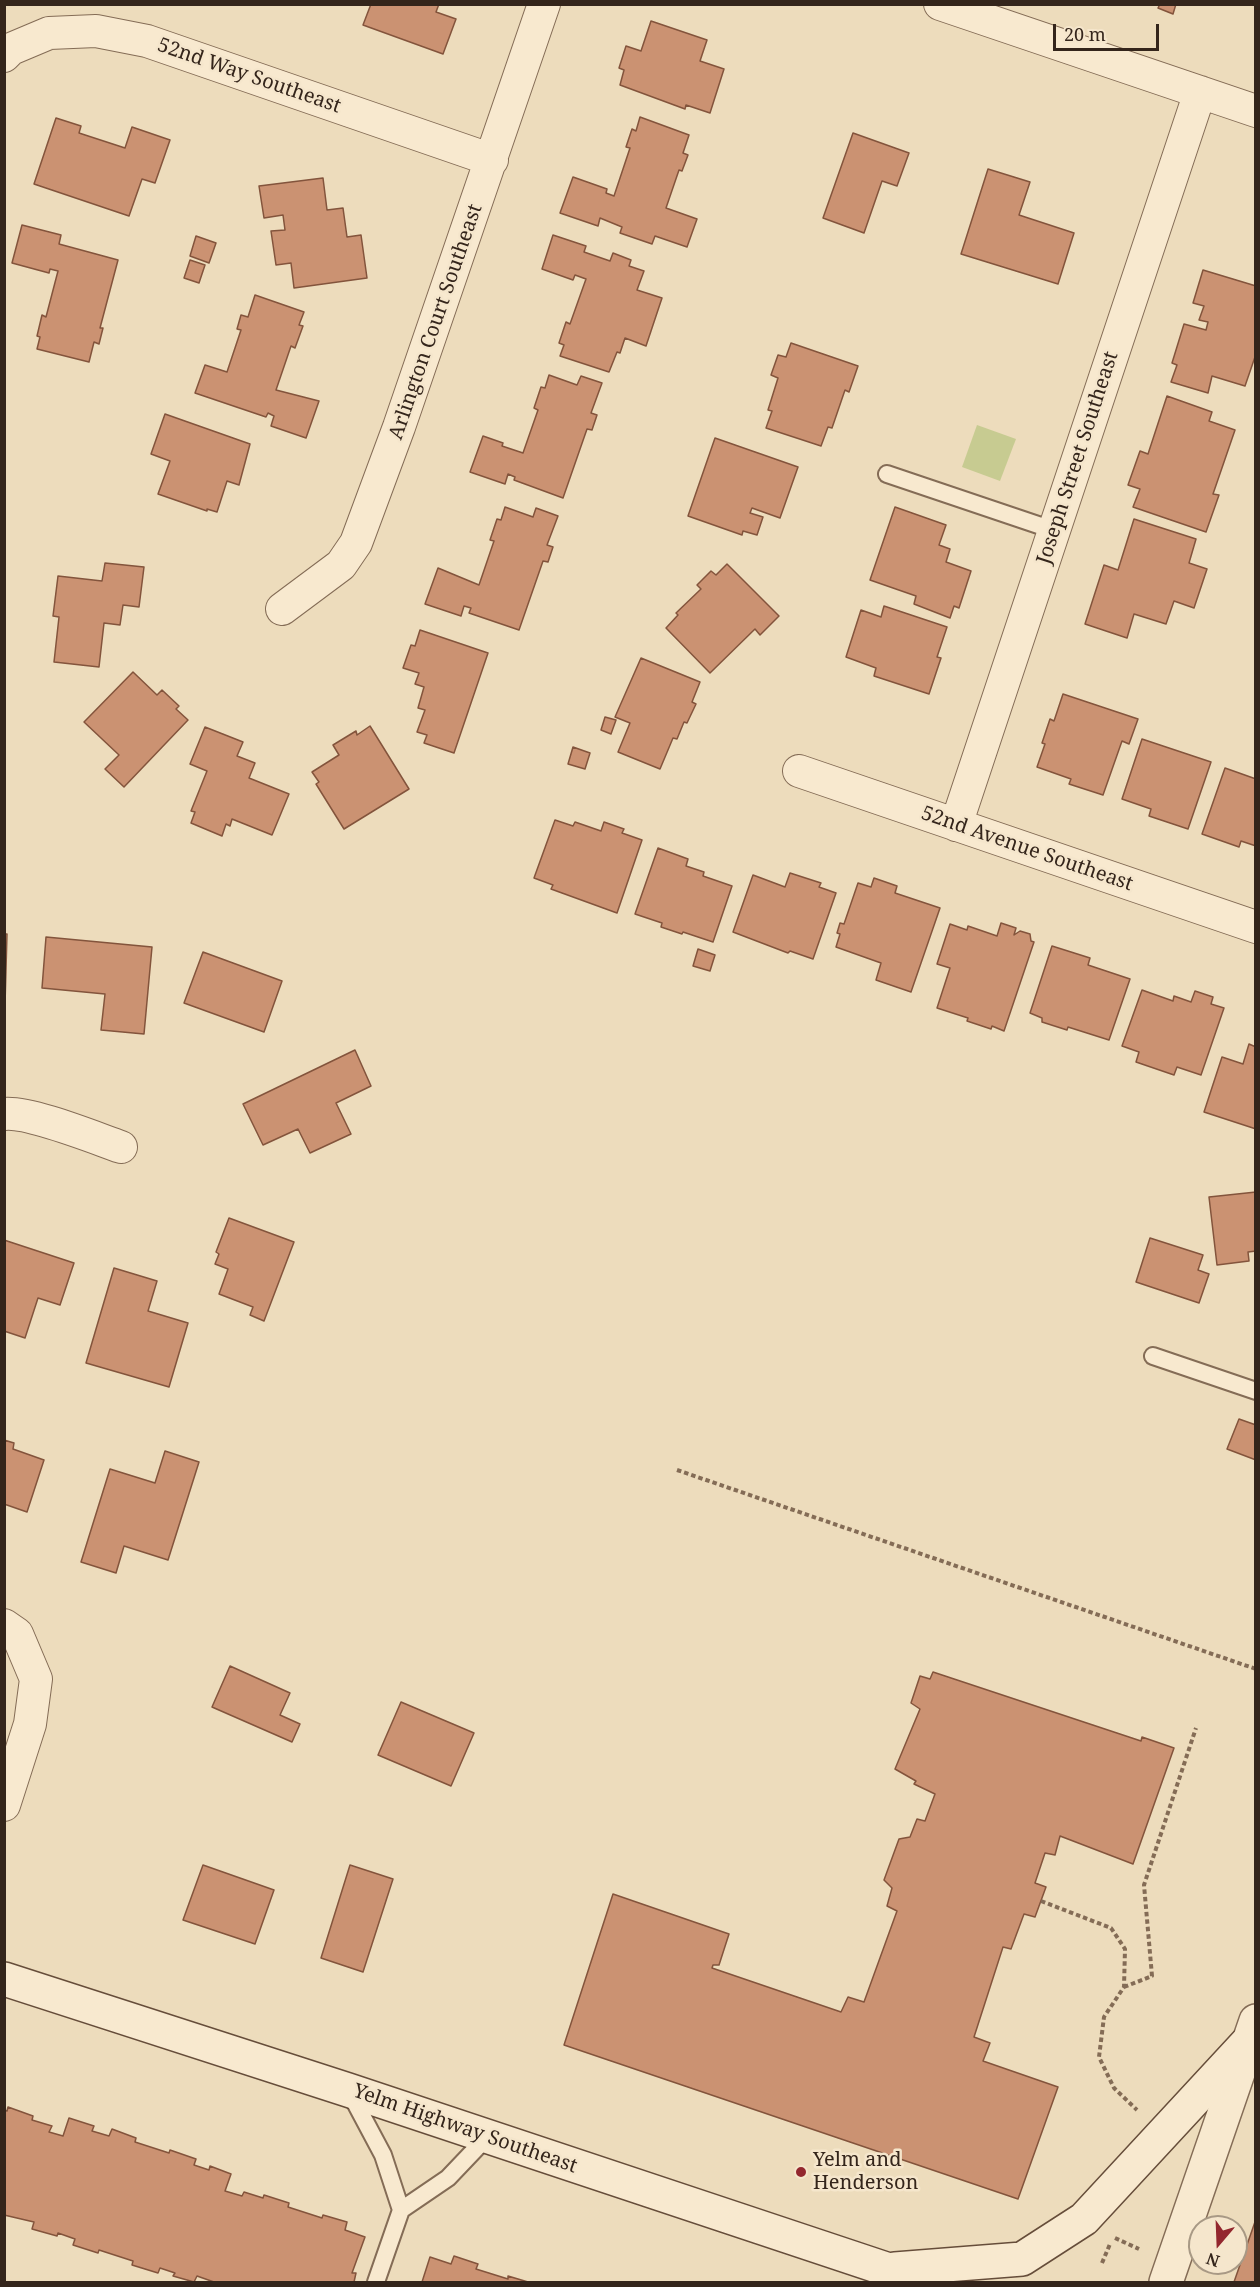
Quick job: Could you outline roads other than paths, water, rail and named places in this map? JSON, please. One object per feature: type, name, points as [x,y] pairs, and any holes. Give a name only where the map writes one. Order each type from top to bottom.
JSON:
[{"type":"main road","name":"Yelm Highway Southeast","points":[[4,1979],[348,2090],[925,2283]]},
{"type":"main road","points":[[887,2269],[1022,2259],[1088,2215],[1249,2049]]},
{"type":"main road","points":[[1166,2283],[1249,2049]]},
{"type":"street","name":"Arlington Court Southeast","points":[[282,609],[341,565],[356,543],[381,480],[544,4]]},
{"type":"street","points":[[940,4],[1256,111]]},
{"type":"street","name":"52nd Way Southeast","points":[[4,56],[11,49],[49,33],[96,31],[147,41],[492,160]]},
{"type":"street","name":"Joseph Street Southeast","points":[[956,825],[1200,92]]},
{"type":"street","name":"52nd Avenue Southeast","points":[[799,771],[1256,927]]},
{"type":"street","points":[[4,1114],[12,1113],[57,1125],[121,1147]]},
{"type":"street","points":[[4,1625],[17,1634],[36,1679],[30,1724],[4,1805]]},
{"type":"lane","points":[[887,474],[1053,530]]},
{"type":"lane","points":[[1153,1356],[1256,1391]]},
{"type":"lane","points":[[348,2090],[383,2155],[401,2210]]},
{"type":"lane","points":[[376,2283],[401,2210],[448,2178],[487,2137]]},
{"type":"place","name":"Yelm and Henderson","points":[[801,2172]]}]
